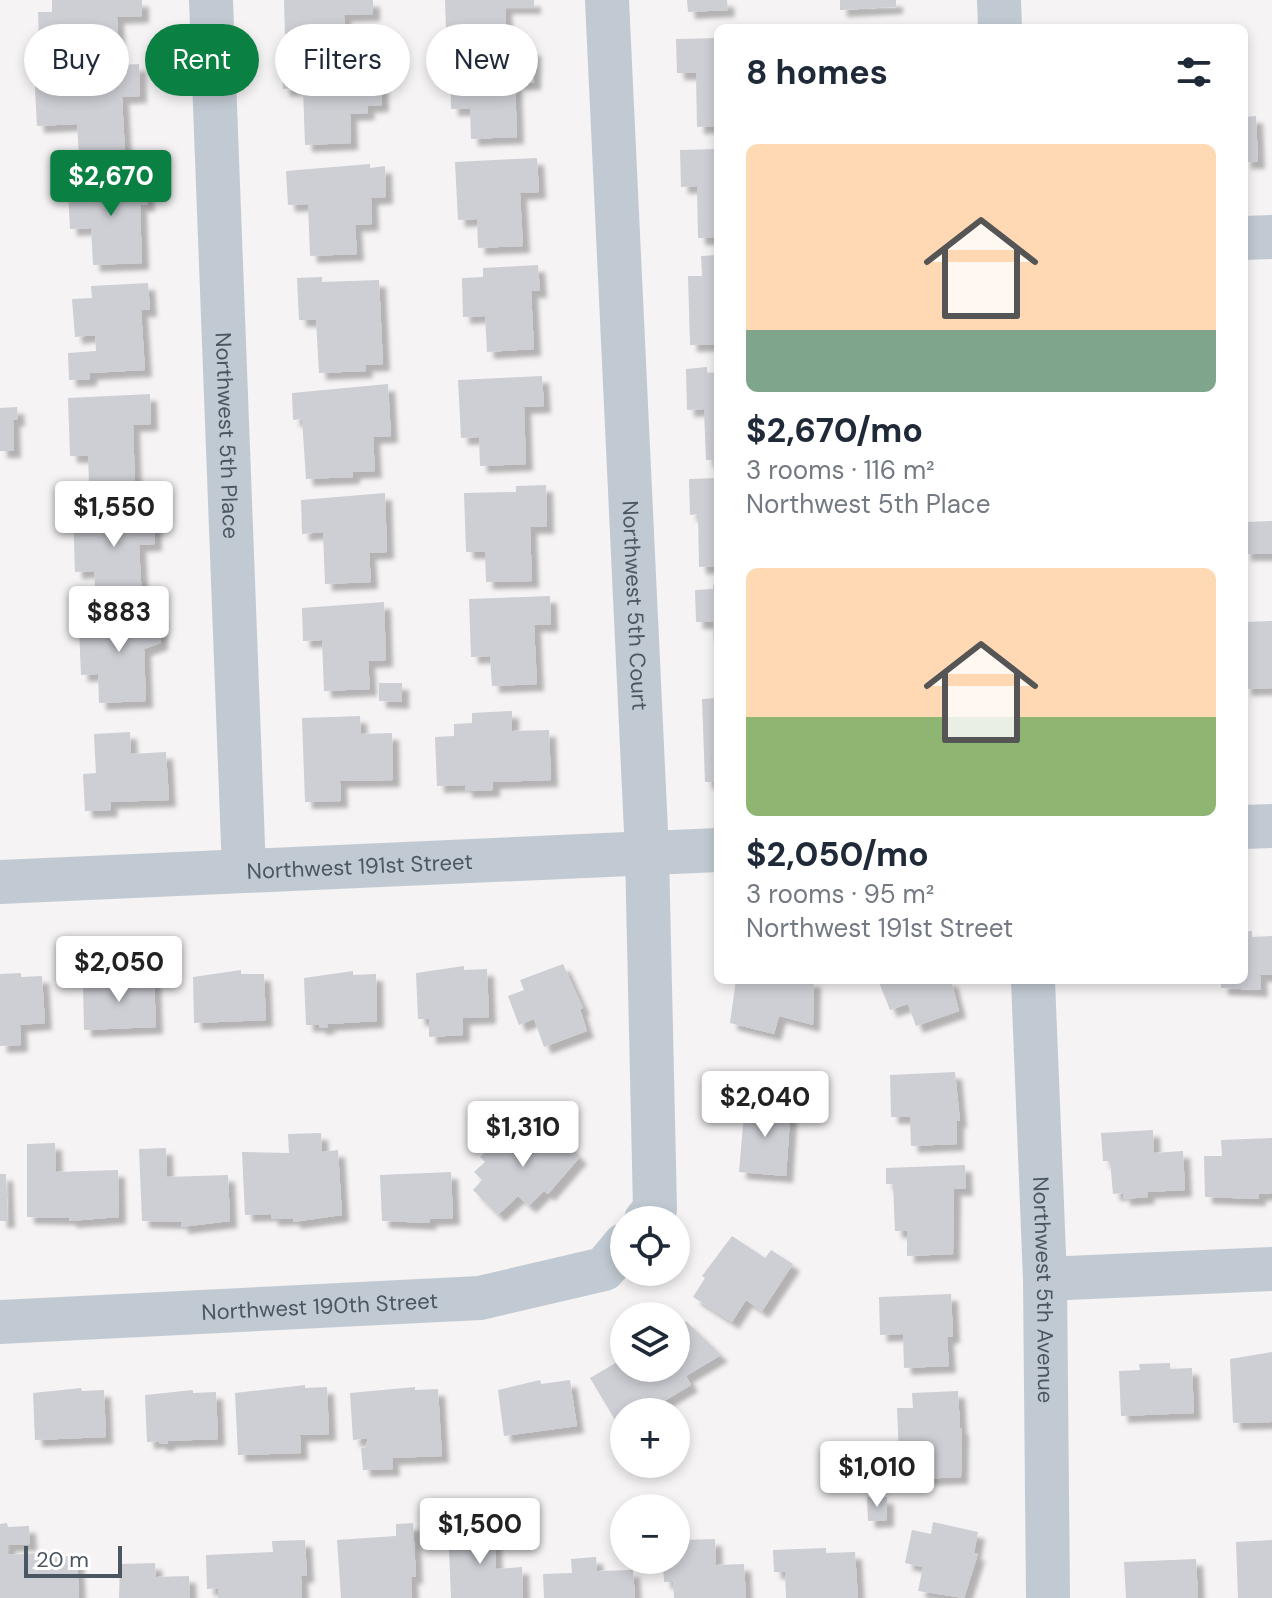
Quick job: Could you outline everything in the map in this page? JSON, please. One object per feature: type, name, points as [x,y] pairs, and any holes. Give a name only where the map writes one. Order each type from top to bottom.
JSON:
[{"type":"street","name":"Northwest 5th Place","points":[[211,0],[244,871]]},
{"type":"street","name":"Northwest 5th Court","points":[[607,0],[647,853],[650,1206]]},
{"type":"street","points":[[999,0],[1000,24]]},
{"type":"street","points":[[1248,238],[1272,237]]},
{"type":"street","points":[[1248,827],[1272,826]]},
{"type":"street","name":"Northwest 191st Street","points":[[0,882],[714,850]]},
{"type":"street","name":"Northwest 5th Avenue","points":[[1033,984],[1045,1279],[1048,1598]]},
{"type":"street","name":"Northwest 190th Street","points":[[0,1322],[480,1298],[604,1269],[610,1262]]},
{"type":"street","points":[[1045,1279],[1272,1269]]},
{"type":"building","points":[[52,0],[142,0],[142,16],[117,17],[117,24],[38,24],[38,12],[52,12]]},
{"type":"building","points":[[284,0],[373,0],[373,14],[344,15],[344,24],[285,24]]},
{"type":"building","points":[[445,0],[534,0],[534,7],[505,7],[506,24],[446,24]]},
{"type":"building","points":[[687,0],[727,0],[728,10],[688,12]]},
{"type":"building","points":[[840,0],[896,0],[896,7],[840,10]]},
{"type":"building","points":[[714,38],[714,126],[697,127],[696,73],[677,73],[676,39]]},
{"type":"building","points":[[139,64],[140,96],[122,97],[125,152],[79,155],[77,124],[37,126],[35,96],[129,96],[129,65]]},
{"type":"building","points":[[303,96],[382,96],[382,105],[367,106],[368,113],[350,114],[351,143],[305,145]]},
{"type":"building","points":[[451,96],[515,96],[517,137],[471,139],[470,109],[451,109]]},
{"type":"building","points":[[1256,116],[1258,162],[1248,162],[1248,117]]},
{"type":"building","points":[[714,149],[714,238],[698,238],[697,186],[681,187],[680,150]]},
{"type":"building","points":[[537,158],[539,192],[520,193],[523,246],[478,248],[477,219],[458,220],[455,162]]},
{"type":"building","points":[[370,164],[370,168],[385,166],[386,197],[371,198],[372,224],[355,225],[357,254],[310,256],[308,204],[288,205],[286,171]]},
{"type":"building","points":[[146,176],[148,204],[140,205],[142,263],[93,265],[91,228],[70,229],[68,191],[89,190],[89,178]]},
{"type":"building","points":[[714,255],[714,344],[690,345],[688,276],[702,276],[701,256]]},
{"type":"building","points":[[538,265],[540,291],[531,291],[534,349],[487,352],[485,316],[463,317],[462,278],[483,277],[483,268]]},
{"type":"building","points":[[322,277],[322,282],[379,280],[383,364],[365,365],[366,371],[319,373],[316,320],[299,320],[297,278]]},
{"type":"building","points":[[148,283],[150,310],[141,310],[145,370],[90,373],[90,379],[69,380],[68,353],[96,351],[95,335],[75,337],[72,299],[92,298],[91,286]]},
{"type":"building","points":[[707,367],[707,373],[714,373],[714,460],[706,460],[704,409],[687,410],[686,369]]},
{"type":"building","points":[[542,376],[544,406],[524,407],[526,464],[480,466],[479,437],[461,438],[458,380]]},
{"type":"building","points":[[388,384],[391,436],[373,437],[375,471],[353,472],[353,477],[306,479],[302,419],[293,420],[292,393]]},
{"type":"building","points":[[150,394],[151,424],[133,425],[135,482],[89,484],[88,456],[70,456],[68,398]]},
{"type":"building","points":[[17,407],[18,419],[13,420],[14,451],[0,451],[0,408]]},
{"type":"building","points":[[714,478],[714,566],[699,567],[698,514],[690,515],[689,479]]},
{"type":"building","points":[[546,485],[547,527],[530,527],[532,581],[486,582],[485,552],[466,552],[464,493],[516,492],[516,486]]},
{"type":"building","points":[[385,493],[387,552],[369,553],[371,582],[325,584],[323,532],[302,534],[301,500]]},
{"type":"building","points":[[154,504],[155,544],[139,545],[142,599],[96,601],[94,571],[75,572],[73,513],[129,510],[129,505]]},
{"type":"building","points":[[1272,521],[1272,554],[1248,554],[1248,522]]},
{"type":"building","points":[[714,585],[714,648],[713,622],[696,622],[695,590],[713,589]]},
{"type":"building","points":[[550,596],[551,625],[534,625],[537,684],[492,686],[490,656],[471,657],[469,599]]},
{"type":"building","points":[[384,602],[386,660],[368,661],[370,689],[324,691],[322,640],[303,641],[302,608]]},
{"type":"building","points":[[160,613],[161,643],[144,649],[146,701],[99,703],[98,674],[81,675],[79,628],[86,628],[86,621],[79,621],[78,617]]},
{"type":"building","points":[[1272,621],[1272,688],[1248,689],[1248,622]]},
{"type":"building","points":[[379,683],[402,683],[402,702],[379,701]]},
{"type":"building","points":[[714,698],[714,782],[705,782],[702,699]]},
{"type":"building","points":[[512,711],[512,731],[549,730],[551,780],[493,782],[493,790],[465,791],[465,785],[437,786],[435,737],[454,736],[454,724],[472,723],[472,713]]},
{"type":"building","points":[[360,716],[361,734],[392,733],[393,780],[340,781],[341,801],[305,802],[302,718]]},
{"type":"building","points":[[130,732],[131,754],[166,752],[169,800],[110,802],[111,810],[85,811],[83,774],[96,773],[94,734]]},
{"type":"building","points":[[1252,931],[1252,937],[1272,936],[1272,975],[1260,975],[1261,990],[1221,988],[1221,984],[1248,984],[1248,932]]},
{"type":"building","points":[[563,964],[583,1008],[580,1009],[587,1031],[544,1047],[534,1019],[519,1025],[508,996],[524,990],[520,980]]},
{"type":"building","points":[[464,966],[464,970],[487,969],[489,1017],[463,1018],[463,1035],[429,1037],[429,1019],[418,1019],[416,973]]},
{"type":"building","points":[[241,970],[241,974],[264,974],[266,1020],[194,1023],[193,977]]},
{"type":"building","points":[[353,971],[353,975],[376,974],[377,1021],[328,1024],[328,1027],[319,1028],[319,1025],[306,1025],[304,978]]},
{"type":"building","points":[[21,973],[21,977],[42,976],[45,1023],[20,1025],[21,1045],[0,1046],[0,974]]},
{"type":"building","points":[[131,975],[131,980],[154,978],[156,1027],[84,1030],[83,982]]},
{"type":"building","points":[[735,984],[814,984],[813,1025],[779,1016],[774,1034],[730,1023]]},
{"type":"building","points":[[880,984],[952,984],[959,1011],[916,1026],[908,1004],[890,1010]]},
{"type":"building","points":[[955,1072],[960,1121],[957,1121],[957,1144],[911,1146],[910,1117],[891,1117],[890,1075]]},
{"type":"building","points":[[745,1102],[791,1105],[786,1176],[739,1172]]},
{"type":"building","points":[[547,1124],[580,1157],[548,1194],[544,1191],[529,1206],[518,1196],[498,1215],[473,1190],[482,1180],[474,1172],[485,1162],[480,1157],[498,1140],[502,1145],[516,1132],[528,1143]]},
{"type":"building","points":[[1153,1130],[1154,1153],[1183,1151],[1185,1190],[1147,1192],[1148,1197],[1123,1199],[1123,1193],[1113,1194],[1110,1161],[1103,1161],[1101,1133]]},
{"type":"building","points":[[321,1133],[322,1152],[338,1150],[342,1215],[293,1222],[293,1218],[271,1219],[271,1214],[245,1215],[242,1152],[289,1153],[288,1134]]},
{"type":"building","points":[[1272,1138],[1272,1193],[1259,1194],[1259,1199],[1205,1197],[1204,1156],[1222,1156],[1221,1140]]},
{"type":"building","points":[[55,1143],[56,1172],[118,1170],[119,1217],[70,1221],[69,1218],[27,1217],[27,1144]]},
{"type":"building","points":[[166,1148],[167,1177],[228,1175],[230,1221],[181,1227],[181,1222],[142,1221],[139,1149]]},
{"type":"building","points":[[965,1165],[966,1189],[954,1189],[953,1254],[907,1256],[907,1231],[895,1231],[893,1184],[886,1184],[886,1168]]},
{"type":"building","points":[[451,1172],[453,1218],[429,1219],[430,1223],[382,1221],[380,1175]]},
{"type":"building","points":[[0,1174],[6,1174],[8,1221],[0,1221]]},
{"type":"building","points":[[732,1236],[765,1258],[771,1250],[793,1264],[762,1311],[746,1300],[732,1322],[693,1297],[705,1278],[702,1276]]},
{"type":"building","points":[[951,1294],[953,1336],[947,1337],[949,1366],[904,1368],[903,1334],[880,1335],[879,1297]]},
{"type":"building","points":[[690,1325],[721,1355],[690,1374]]},
{"type":"building","points":[[1272,1352],[1272,1422],[1233,1423],[1230,1359]]},
{"type":"building","points":[[1170,1363],[1170,1369],[1192,1368],[1194,1413],[1121,1416],[1119,1371],[1140,1370],[1139,1364]]},
{"type":"building","points":[[610,1366],[610,1382],[689,1382],[691,1385],[669,1398],[610,1398],[610,1411],[590,1378]]},
{"type":"building","points":[[540,1380],[541,1384],[570,1380],[577,1426],[504,1436],[498,1390]]},
{"type":"building","points":[[305,1385],[305,1388],[327,1387],[329,1434],[300,1435],[301,1453],[238,1455],[235,1393]]},
{"type":"building","points":[[415,1387],[415,1390],[438,1389],[442,1456],[392,1458],[393,1469],[363,1470],[361,1448],[365,1448],[368,1438],[353,1440],[350,1393]]},
{"type":"building","points":[[81,1388],[82,1391],[104,1390],[106,1437],[35,1440],[33,1393]]},
{"type":"building","points":[[193,1390],[193,1393],[216,1392],[218,1439],[168,1441],[168,1444],[147,1442],[145,1395]]},
{"type":"building","points":[[958,1391],[962,1428],[961,1477],[900,1480],[897,1408],[913,1408],[912,1393]]},
{"type":"building","points":[[867,1497],[887,1497],[887,1520],[868,1521]]},
{"type":"building","points":[[933,1522],[978,1532],[974,1553],[978,1554],[964,1598],[918,1591],[923,1567],[905,1563],[912,1530],[931,1534]]},
{"type":"building","points":[[7,1523],[8,1527],[29,1526],[30,1544],[8,1545],[8,1555],[53,1552],[53,1557],[77,1556],[79,1598],[0,1598],[0,1524]]},
{"type":"building","points":[[413,1523],[416,1577],[411,1577],[412,1598],[341,1598],[337,1540],[396,1536],[396,1524]]},
{"type":"building","points":[[494,1524],[496,1569],[522,1567],[523,1598],[451,1598],[448,1526]]},
{"type":"building","points":[[715,1539],[716,1565],[744,1564],[746,1598],[674,1598],[673,1582],[664,1582],[664,1574],[690,1574],[690,1540]]},
{"type":"building","points":[[305,1540],[307,1576],[301,1576],[302,1598],[218,1598],[218,1588],[207,1589],[206,1555],[273,1552],[272,1541]]},
{"type":"building","points":[[1272,1540],[1272,1598],[1238,1598],[1236,1542]]},
{"type":"building","points":[[826,1548],[826,1553],[855,1552],[858,1598],[786,1598],[785,1572],[774,1572],[773,1550]]},
{"type":"building","points":[[596,1557],[597,1571],[633,1574],[635,1598],[544,1598],[543,1574],[572,1573],[571,1559]]},
{"type":"building","points":[[1196,1559],[1198,1598],[1126,1598],[1124,1562]]},
{"type":"building","points":[[155,1563],[156,1577],[189,1576],[190,1598],[119,1598],[120,1564]]}]
